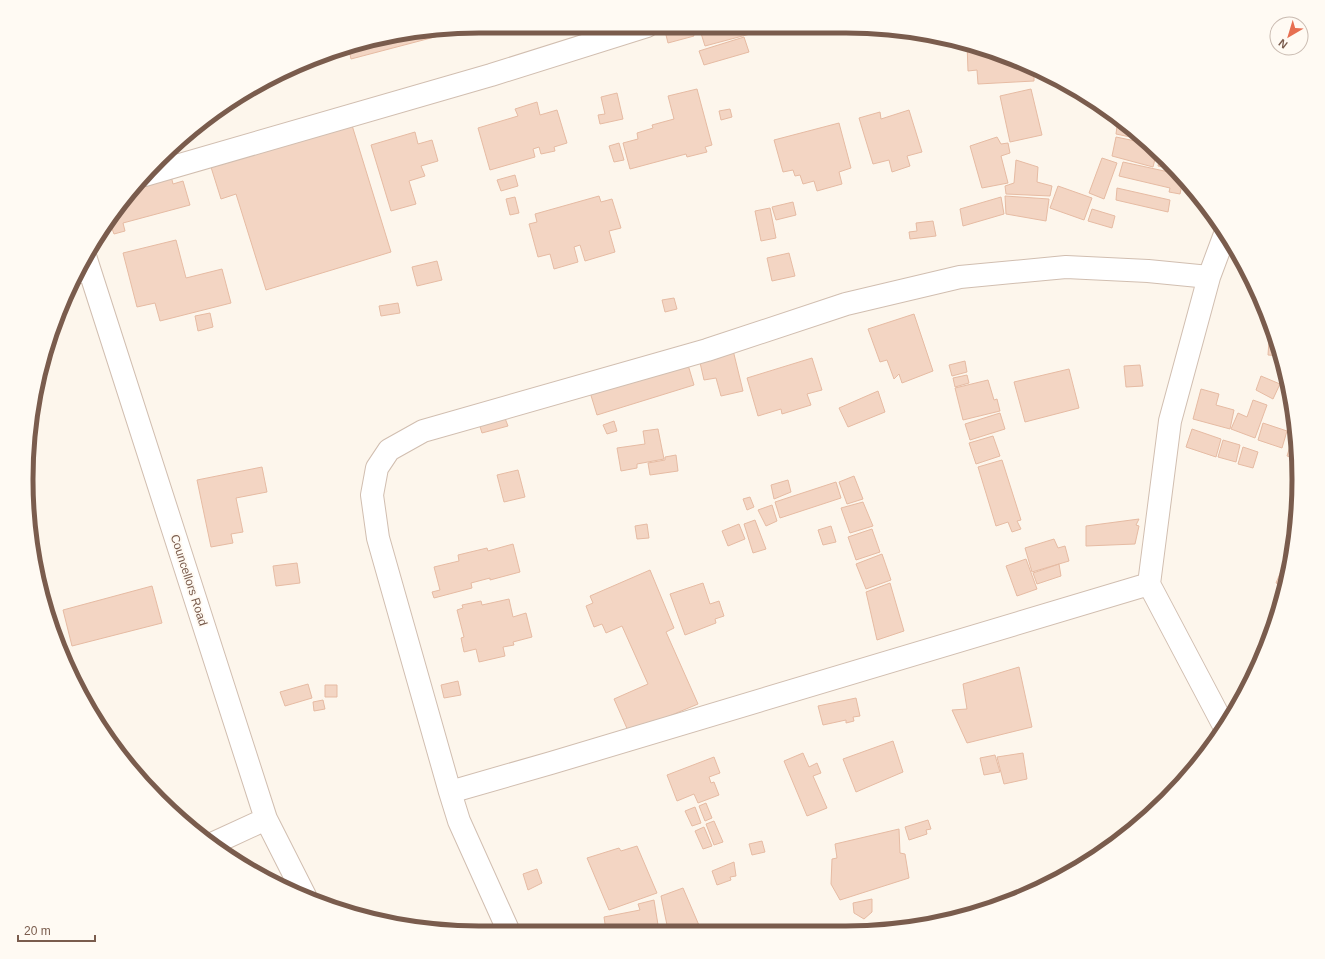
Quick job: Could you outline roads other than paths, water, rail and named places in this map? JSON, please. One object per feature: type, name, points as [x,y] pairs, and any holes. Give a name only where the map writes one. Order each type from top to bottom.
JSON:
[{"type":"street","points":[[157,172],[491,75],[625,33]]},
{"type":"street","points":[[1221,721],[1149,584],[1170,421],[1209,277],[1223,240]]},
{"type":"street","points":[[506,926],[460,821],[450,792],[378,538],[372,495],[377,468],[389,450],[423,431],[707,350],[846,304],[960,277],[1066,268],[1148,271],[1209,277]]},
{"type":"street","name":"Councellors Road","points":[[84,273],[266,819],[301,889]]},
{"type":"street","points":[[450,792],[1149,584]]},
{"type":"street","points":[[218,841],[266,819]]}]
